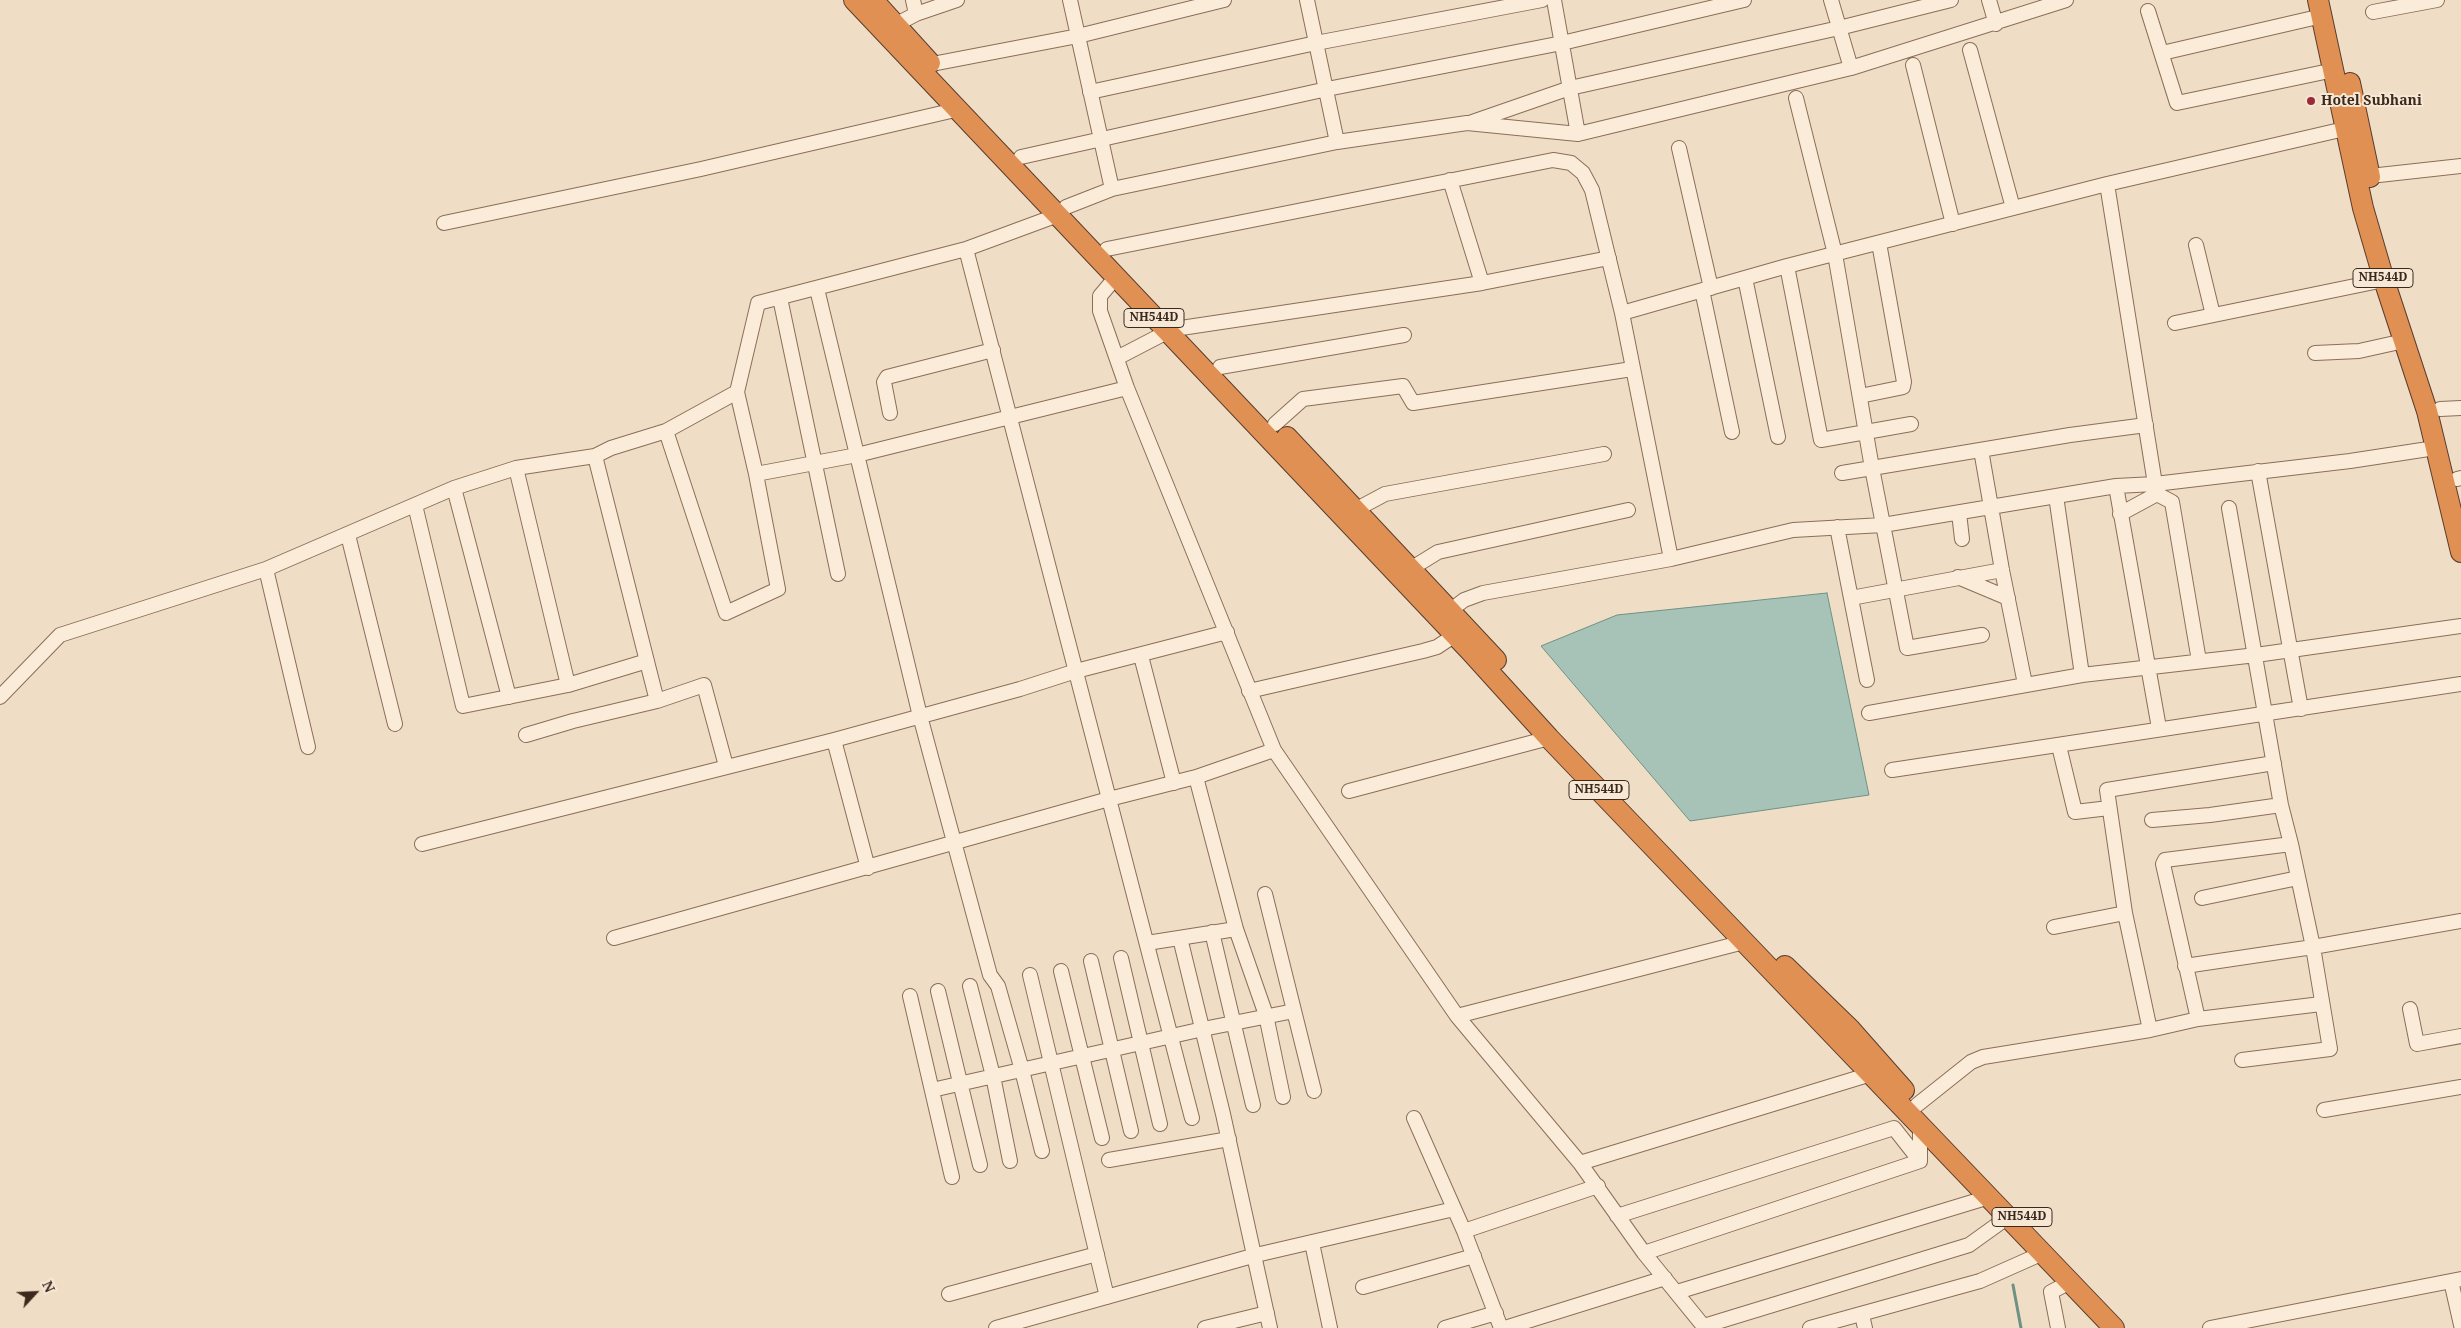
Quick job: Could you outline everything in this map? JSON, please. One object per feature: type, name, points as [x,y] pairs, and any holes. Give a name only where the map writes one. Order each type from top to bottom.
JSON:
[{"type":"highway","name":"NH544D","points":[[854,0],[955,110],[1062,211],[1107,249],[1174,330],[1455,636],[1549,738],[1744,942],[1871,1074],[1918,1115],[2129,1328]]},
{"type":"highway","name":"NH544D","points":[[873,0],[1021,156],[1062,211],[1116,277],[1174,330],[1220,367],[1412,568],[1562,733],[1756,938],[1851,1030],[1918,1115],[1989,1197],[2114,1328]]},
{"type":"highway","name":"NH544D","points":[[2324,5],[2334,70],[2370,176],[2395,275],[2440,409],[2460,484]]},
{"type":"highway","name":"NH544D","points":[[2324,5],[2352,127],[2364,208],[2384,280],[2428,411],[2435,448],[2461,550]]},
{"type":"street","points":[[896,24],[914,7],[956,0]]},
{"type":"street","points":[[1070,0],[1112,189]]},
{"type":"street","points":[[932,64],[1078,36],[1224,0]]},
{"type":"street","points":[[1307,0],[1337,142]]},
{"type":"street","points":[[1090,92],[1316,43],[1542,0]]},
{"type":"street","points":[[1554,0],[1578,134]]},
{"type":"street","points":[[1021,156],[1327,89],[1562,43],[1744,0]]},
{"type":"street","points":[[1831,0],[1851,68]]},
{"type":"street","points":[[666,431],[726,613],[778,589],[756,474],[737,392],[758,303],[966,249],[1112,189],[1337,142],[1467,124],[1570,88],[1839,28],[1951,0]]},
{"type":"street","points":[[1989,0],[1996,24]]},
{"type":"street","points":[[1467,124],[1578,134],[1851,68],[1996,24],[2066,0]]},
{"type":"street","points":[[2373,12],[2437,0]]},
{"type":"street","points":[[2162,53],[2324,5]]},
{"type":"street","points":[[2148,12],[2177,103],[2334,70]]},
{"type":"street","points":[[1970,50],[2013,208]]},
{"type":"street","points":[[1913,65],[1953,224]]},
{"type":"street","points":[[1796,98],[1835,254],[1872,468],[1907,648],[1982,635]]},
{"type":"street","points":[[444,223],[700,169],[955,110]]},
{"type":"street","points":[[1622,313],[1787,266],[2107,184],[2352,127]]},
{"type":"street","points":[[1679,148],[1732,432]]},
{"type":"street","points":[[1107,249],[1553,160],[1571,163],[1583,172],[1592,190],[1622,313],[1671,559]]},
{"type":"street","points":[[2370,176],[2461,166]]},
{"type":"street","points":[[1450,180],[1482,283]]},
{"type":"street","points":[[2107,184],[2156,489],[2172,502],[2199,661]]},
{"type":"street","points":[[1860,396],[1903,387],[1904,382],[1879,243]]},
{"type":"street","points":[[2196,245],[2214,315]]},
{"type":"street","points":[[966,249],[1192,1118]]},
{"type":"street","points":[[1117,358],[1174,330],[1482,283],[1609,258]]},
{"type":"street","points":[[1787,266],[1821,440],[1911,424]]},
{"type":"street","points":[[1116,277],[1100,296],[1098,304],[1128,388],[1274,750],[1457,1016],[1580,1163],[1644,1253],[1704,1327],[1970,1245],[2008,1217]]},
{"type":"street","points":[[1745,278],[1778,437]]},
{"type":"street","points":[[2175,323],[2384,280]]},
{"type":"street","points":[[817,289],[920,716],[956,842],[990,975],[998,986],[1022,1070],[1042,1151]]},
{"type":"street","points":[[780,298],[838,574]]},
{"type":"street","points":[[1220,367],[1404,336]]},
{"type":"street","points":[[2315,353],[2372,349],[2404,341]]},
{"type":"street","points":[[890,413],[884,382],[887,377],[993,350]]},
{"type":"street","points":[[1274,424],[1303,399],[1403,386],[1414,404],[1632,370]]},
{"type":"street","points":[[756,474],[857,455],[1128,388]]},
{"type":"street","points":[[0,697],[60,635],[266,569],[454,488],[516,468],[595,456],[611,448],[666,431],[737,392]]},
{"type":"street","points":[[2440,409],[2461,408]]},
{"type":"street","points":[[1842,473],[2070,435],[2146,426]]},
{"type":"street","points":[[1451,610],[1464,600],[1483,593],[1671,559],[1793,530],[1883,524],[2116,486],[2156,489],[2258,471],[2350,461],[2435,448]]},
{"type":"street","points":[[1981,450],[2002,570],[2025,684]]},
{"type":"street","points":[[1357,510],[1385,494],[1604,454]]},
{"type":"street","points":[[595,456],[657,701]]},
{"type":"street","points":[[516,468],[568,685]]},
{"type":"street","points":[[2258,471],[2301,709]]},
{"type":"street","points":[[2116,486],[2159,728]]},
{"type":"street","points":[[454,488],[509,697]]},
{"type":"street","points":[[2120,514],[2156,489]]},
{"type":"street","points":[[2056,496],[2082,675]]},
{"type":"street","points":[[416,505],[463,706],[568,685],[647,661]]},
{"type":"street","points":[[2229,508],[2281,805],[2313,947],[2330,1049],[2242,1060]]},
{"type":"street","points":[[1412,568],[1438,552],[1628,510]]},
{"type":"street","points":[[1958,513],[1962,539]]},
{"type":"street","points":[[1838,527],[1867,680]]},
{"type":"street","points":[[348,535],[395,724]]},
{"type":"street","points":[[266,569],[308,747]]},
{"type":"street","points":[[1851,598],[1896,588],[2002,570]]},
{"type":"street","points":[[1957,577],[2008,598]]},
{"type":"street","points":[[1869,713],[2082,675],[2256,655],[2461,626]]},
{"type":"street","points":[[422,844],[834,740],[1020,689],[1076,671],[1141,656],[1227,632]]},
{"type":"street","points":[[1249,691],[1423,651],[1437,647],[1455,636]]},
{"type":"street","points":[[1141,656],[1174,783]]},
{"type":"street","points":[[1892,770],[2059,746],[2159,728],[2265,715],[2461,684]]},
{"type":"street","points":[[526,735],[573,721],[657,701],[704,685],[726,766]]},
{"type":"street","points":[[1349,791],[1549,738]]},
{"type":"street","points":[[834,740],[868,868]]},
{"type":"street","points":[[2059,746],[2074,812],[2110,808]]},
{"type":"street","points":[[614,938],[1109,799],[1196,777],[1274,750]]},
{"type":"street","points":[[2150,1030],[2125,913],[2107,790],[2274,763]]},
{"type":"street","points":[[1196,777],[1236,929],[1266,1015],[1283,1097]]},
{"type":"street","points":[[2152,820],[2210,815],[2281,805]]},
{"type":"street","points":[[2198,1020],[2163,864],[2165,860],[2291,844]]},
{"type":"street","points":[[2202,898],[2298,878]]},
{"type":"street","points":[[1266,894],[1314,1091]]},
{"type":"street","points":[[2054,927],[2125,913]]},
{"type":"street","points":[[2185,966],[2313,947],[2461,921]]},
{"type":"street","points":[[1147,943],[1236,929]]},
{"type":"street","points":[[1212,932],[1253,1105]]},
{"type":"street","points":[[1180,938],[1256,1255],[1270,1328]]},
{"type":"street","points":[[1457,1016],[1744,942]]},
{"type":"street","points":[[1121,958],[1160,1124]]},
{"type":"street","points":[[1091,961],[1131,1131]]},
{"type":"street","points":[[1061,971],[1102,1138]]},
{"type":"street","points":[[1030,975],[1107,1297]]},
{"type":"street","points":[[970,986],[993,1076],[1010,1161]]},
{"type":"street","points":[[938,991],[980,1165]]},
{"type":"street","points":[[910,996],[952,1177]]},
{"type":"street","points":[[1920,1161],[1918,1115],[1971,1062],[1982,1057],[2150,1030],[2198,1020],[2321,1004]]},
{"type":"street","points":[[2410,1009],[2417,1044],[2461,1036]]},
{"type":"street","points":[[932,1090],[1266,1015],[1294,1011]]},
{"type":"street","points":[[1580,1163],[1871,1074]]},
{"type":"street","points":[[2324,1110],[2461,1087]]},
{"type":"street","points":[[1414,1118],[1464,1230],[1503,1328],[1665,1278]]},
{"type":"street","points":[[1617,1216],[1894,1128],[1920,1161]]},
{"type":"street","points":[[1109,1160],[1229,1140]]},
{"type":"street","points":[[1644,1253],[1920,1161]]},
{"type":"street","points":[[1464,1230],[1598,1186]]},
{"type":"street","points":[[1676,1292],[1989,1197]]},
{"type":"street","points":[[996,1328],[1256,1255],[1454,1209]]},
{"type":"street","points":[[1312,1243],[1330,1328]]},
{"type":"street","points":[[1810,1328],[1863,1322],[1980,1281],[2043,1253]]},
{"type":"street","points":[[949,1294],[1097,1254]]},
{"type":"street","points":[[1363,1287],[1474,1256]]},
{"type":"street","points":[[2210,1328],[2456,1280],[2461,1325]]},
{"type":"street","points":[[2058,1328],[2051,1292],[2070,1282]]},
{"type":"street","points":[[1205,1328],[1268,1313]]},
{"type":"street","points":[[1446,1328],[1496,1313]]},
{"type":"shaded area","points":[[1827,593],[1869,795],[1690,821],[1541,646],[1617,615]]},
{"type":"waterway","points":[[2013,1285],[2021,1328]]},
{"type":"place","name":"Hotel Subhani","points":[[2311,101]]}]
